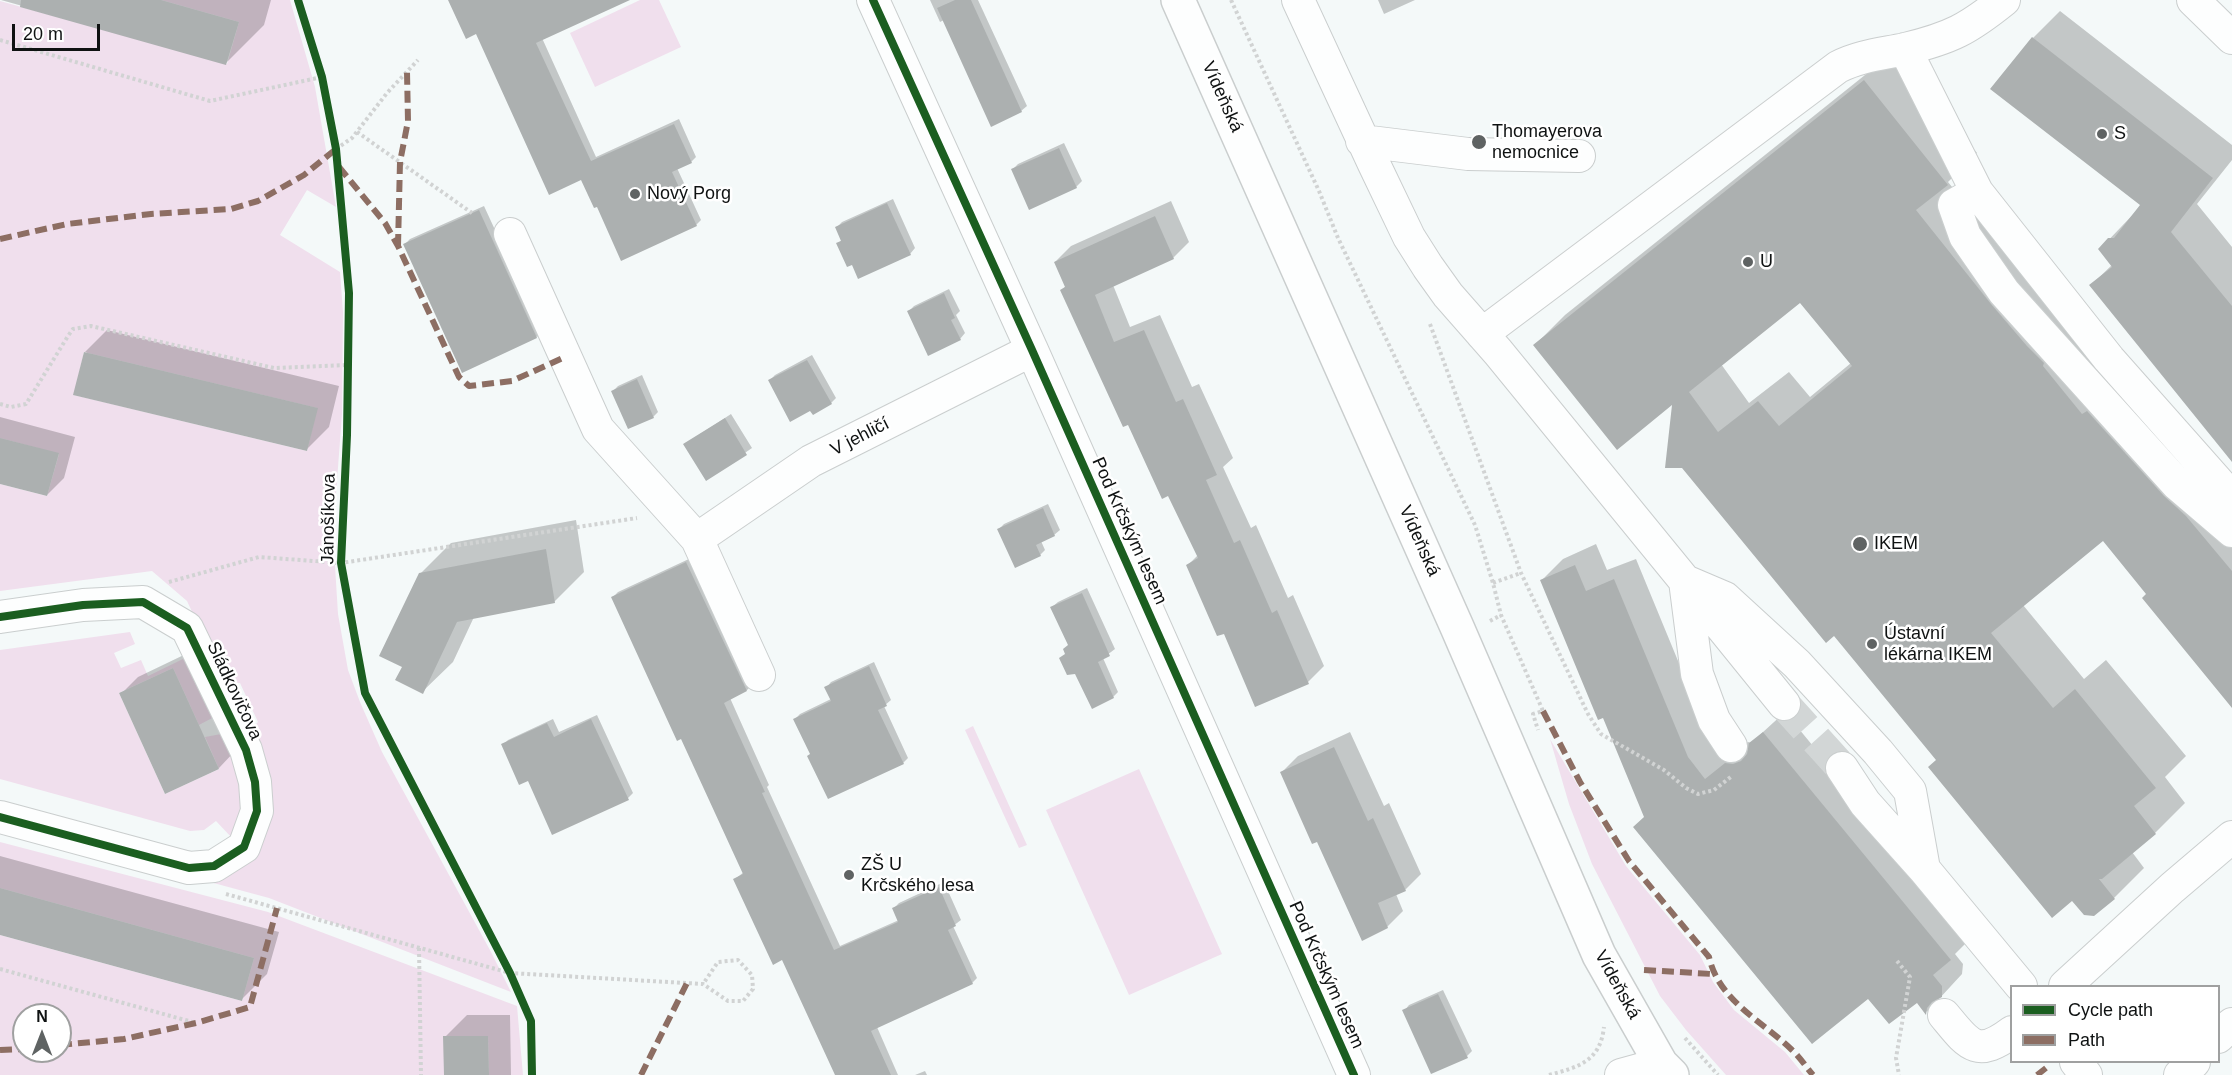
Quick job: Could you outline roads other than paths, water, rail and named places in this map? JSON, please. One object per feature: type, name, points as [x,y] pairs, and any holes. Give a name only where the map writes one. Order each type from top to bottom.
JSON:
[{"type":"main road","name":"Vídeňská","points":[[1178,0],[1457,627],[1599,955],[1666,1069]]},
{"type":"street","name":"Pod Krčským lesem","points":[[873,0],[1032,350],[1354,1075]]},
{"type":"street","points":[[1298,0],[1362,141],[1409,237],[1428,267],[1448,295],[1482,333],[1784,704]]},
{"type":"street","points":[[1482,333],[1838,67],[1853,59],[1905,49],[1960,33],[2004,0]]},
{"type":"street","points":[[2193,0],[2232,38]]},
{"type":"street","points":[[1905,49],[1977,192],[2109,359],[2232,498]]},
{"type":"street","points":[[1362,141],[1468,154],[1579,156]]},
{"type":"street","points":[[1977,192],[1954,205],[1965,236],[2004,292],[2177,484],[2232,531]]},
{"type":"street","points":[[510,234],[598,429],[697,539],[759,675]]},
{"type":"street","name":"V jehličí","points":[[697,539],[811,461],[1032,350]]},
{"type":"street","points":[[1685,581],[1697,674],[1732,761]]},
{"type":"street","points":[[1685,581],[1725,597],[1797,664],[1878,752],[1910,791],[1924,869]]},
{"type":"street","name":"Sládkovičova","points":[[0,617],[83,605],[143,602],[188,628],[246,750],[255,782],[257,811],[244,847],[214,866],[189,868],[0,817]]},
{"type":"street","points":[[1842,768],[1865,803],[1924,869],[2019,985]]},
{"type":"street","points":[[2067,985],[2172,888],[2232,837]]},
{"type":"street","points":[[1944,1015],[1964,1038],[1980,1046],[1993,1045],[2010,1033]]},
{"type":"street","points":[[2220,1035],[2232,1024]]},
{"type":"street","points":[[2077,1063],[2086,1075]]},
{"type":"street","points":[[2180,1075],[2193,1063]]},
{"type":"street","points":[[1621,1075],[1666,1069]]},
{"type":"tunnel","points":[[1784,704],[1842,768]]},
{"type":"place","name":"S","points":[[2102,134]]},
{"type":"place","name":"Thomayerova nemocnice","points":[[1479,142]]},
{"type":"place","name":"Nový Porg","points":[[635,194]]},
{"type":"place","name":"U","points":[[1748,262]]},
{"type":"place","name":"IKEM","points":[[1860,544]]},
{"type":"place","name":"Ústavní lékárna IKEM","points":[[1872,644]]},
{"type":"place","name":"ZŠ U Krčského lesa","points":[[849,875]]}]
